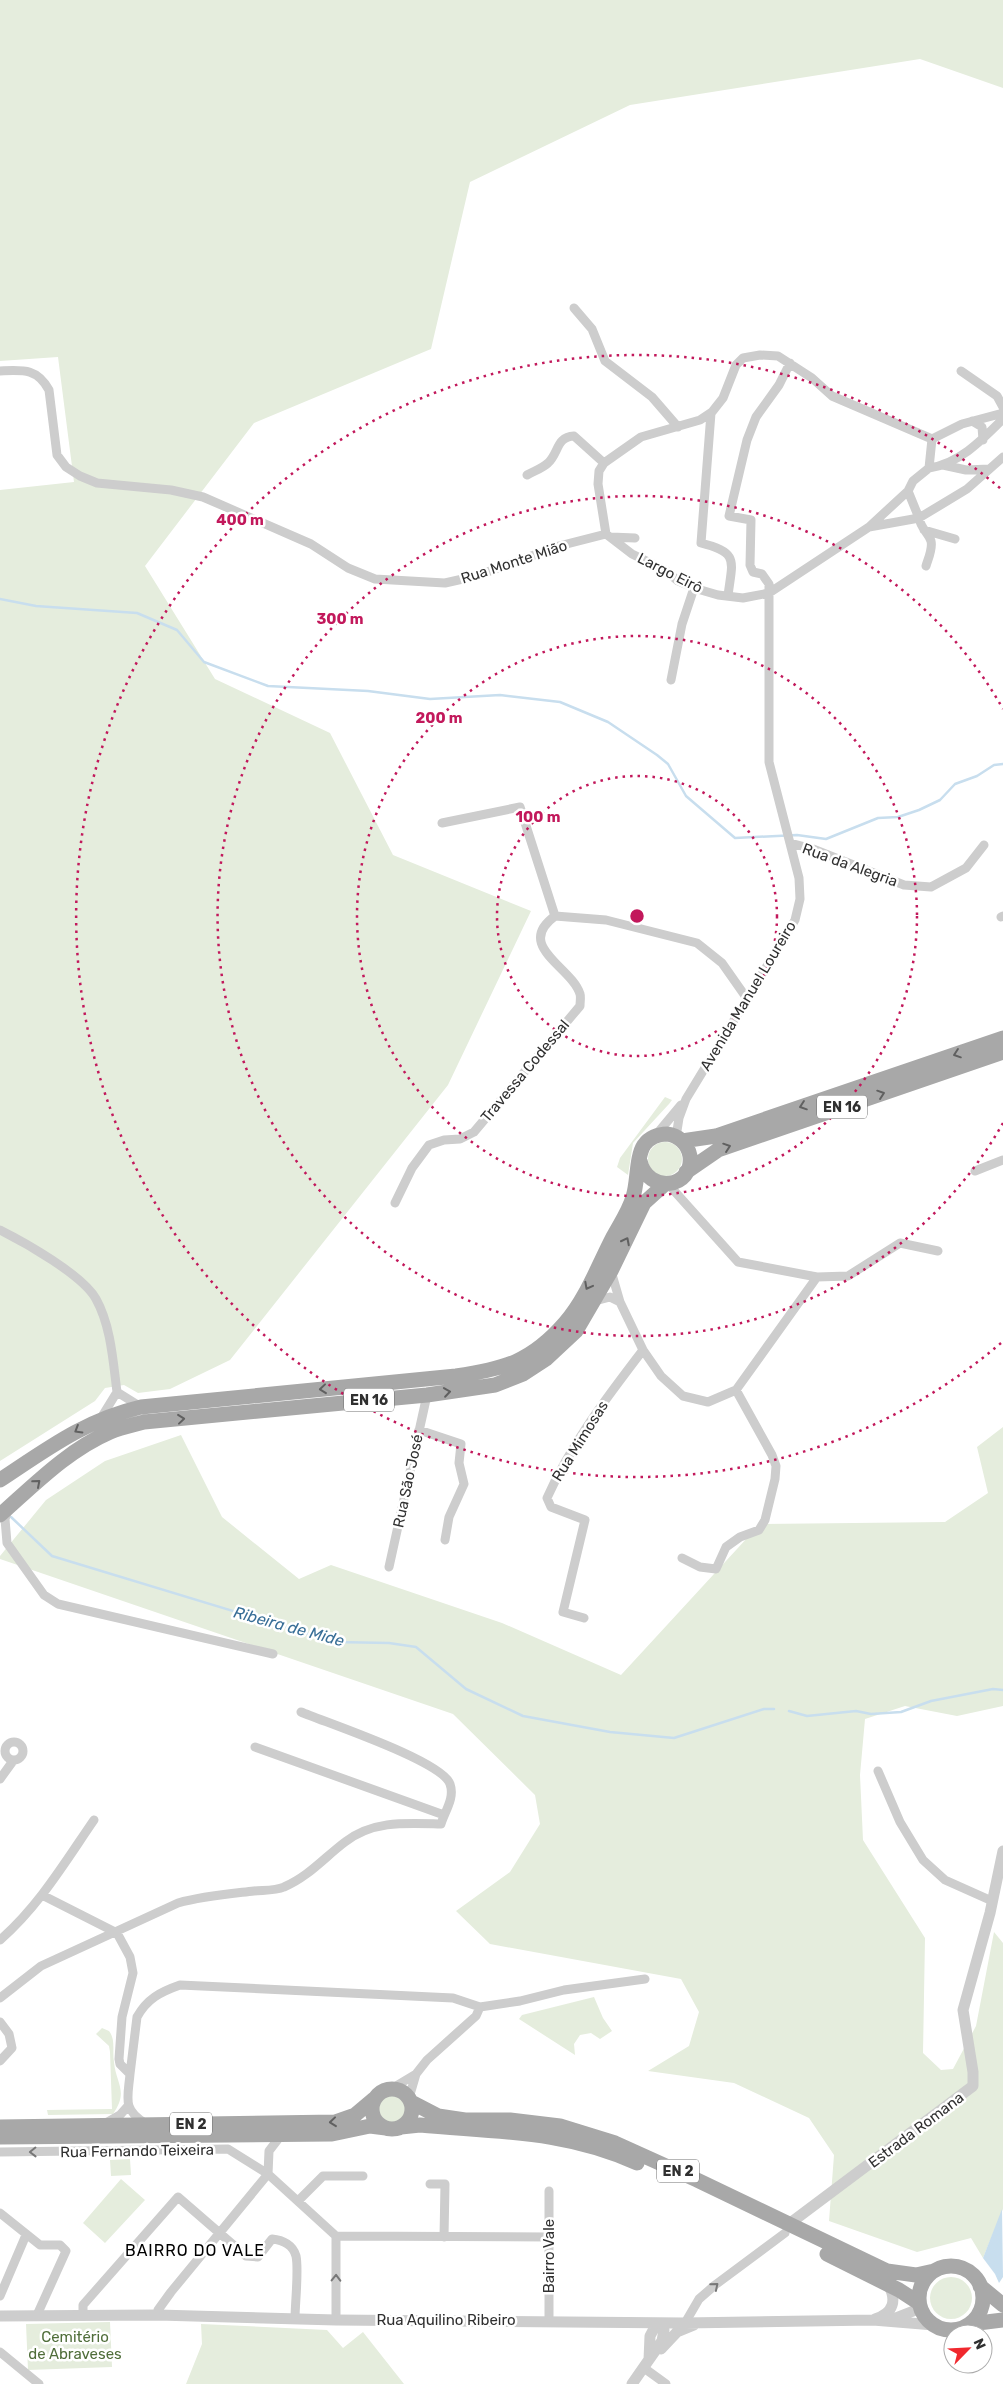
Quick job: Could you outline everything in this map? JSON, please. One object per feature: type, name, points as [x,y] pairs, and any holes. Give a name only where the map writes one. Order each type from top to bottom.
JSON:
[{"type":"main road","name":"EN 16","points":[[0,1480],[83,1426],[101,1418],[140,1407],[456,1376],[497,1370],[517,1361],[548,1340],[566,1322],[585,1292],[633,1198],[644,1146],[655,1136],[669,1134],[679,1139],[716,1136],[1003,1038]]},
{"type":"main road","name":"EN 16","points":[[5,1511],[61,1462],[87,1443],[112,1431],[144,1422],[427,1395],[495,1385],[523,1374],[546,1359],[576,1331],[611,1271],[644,1203],[718,1150],[1003,1052]]},
{"type":"main road","points":[[640,1161],[642,1168],[651,1180],[675,1180],[690,1156],[679,1139]]},
{"type":"main road","name":"EN 2","points":[[0,2127],[336,2122],[355,2115],[379,2094],[391,2088],[404,2092],[410,2100],[438,2116],[455,2119],[526,2122],[560,2126],[599,2137],[680,2171],[888,2284],[920,2306],[934,2325]]},
{"type":"main road","points":[[374,2099],[372,2110],[376,2122],[394,2128],[412,2114],[410,2100]]},
{"type":"main road","name":"EN 2","points":[[0,2137],[341,2133],[370,2126],[394,2128],[420,2125],[467,2130],[523,2132],[576,2141],[630,2160],[787,2229],[808,2233],[887,2272],[916,2275],[952,2266],[960,2268],[975,2278],[980,2286],[1003,2306]]},
{"type":"main road","points":[[920,2306],[922,2284],[934,2271]]},
{"type":"main road","points":[[970,2324],[977,2316],[981,2307],[982,2296],[980,2286]]},
{"type":"main road","points":[[970,2324],[1003,2320]]},
{"type":"main road","points":[[934,2325],[943,2328]]},
{"type":"street","points":[[574,308],[592,329],[606,361],[652,397],[678,427]]},
{"type":"street","points":[[608,536],[598,484],[600,471],[604,463],[641,436],[700,420],[711,413],[723,398],[736,365],[743,358],[760,355],[778,356],[790,362],[832,396],[932,439],[962,424],[1003,413]]},
{"type":"street","points":[[790,362],[779,385],[756,417],[747,440],[728,516],[751,520],[750,565],[753,572],[762,574],[766,578],[769,593],[869,527],[908,491],[913,481],[929,468],[943,465],[983,440],[1003,419]]},
{"type":"street","name":"Rua Monte Mião","points":[[0,371],[23,370],[36,374],[44,382],[49,390],[57,455],[66,467],[80,476],[97,482],[171,490],[203,497],[311,544],[348,568],[375,579],[445,583],[476,576],[559,546],[608,536],[636,538]]},
{"type":"street","points":[[961,371],[996,396],[1003,408]]},
{"type":"street","points":[[711,413],[701,543],[721,548],[732,561],[733,568],[728,596]]},
{"type":"street","points":[[972,421],[982,427],[983,440]]},
{"type":"street","points":[[527,475],[549,462],[562,440],[567,436],[574,436],[604,463]]},
{"type":"street","points":[[929,468],[932,439]]},
{"type":"street","points":[[869,527],[919,518],[961,494],[1003,457]]},
{"type":"street","points":[[943,465],[966,470],[989,469]]},
{"type":"street","points":[[908,491],[919,518],[921,529],[931,540],[931,548],[926,566]]},
{"type":"street","points":[[921,529],[955,539]]},
{"type":"street","name":"Largo Eirô","points":[[608,536],[632,554],[666,570],[678,581],[694,588],[743,598],[769,593]]},
{"type":"street","points":[[671,680],[682,624],[694,588]]},
{"type":"street","name":"Avenida Manuel Loureiro","points":[[655,1136],[686,1099],[748,1000],[795,920],[800,899],[799,878],[769,762],[769,593]]},
{"type":"street","points":[[442,823],[520,807],[554,916],[606,920],[697,943],[722,963],[748,1000]]},
{"type":"street","name":"Rua da Alegria","points":[[790,843],[813,849],[904,885],[931,887],[966,868],[984,845]]},
{"type":"street","name":"Travessa Codessal","points":[[395,1202],[412,1168],[429,1145],[444,1140],[460,1139],[474,1132],[580,1006],[580,995],[576,986],[548,955],[542,943],[540,932],[544,924],[554,916]]},
{"type":"street","name":"Avenida Manuel Loureiro","points":[[679,1139],[679,1118],[686,1099]]},
{"type":"street","points":[[975,1170],[1003,1160]]},
{"type":"street","points":[[675,1180],[689,1206],[738,1262],[817,1277],[848,1276],[900,1243],[938,1251]]},
{"type":"street","points":[[0,1230],[34,1247],[86,1286],[95,1297],[110,1341],[117,1392],[101,1418]]},
{"type":"street","points":[[611,1271],[620,1302],[643,1350],[661,1376],[682,1396],[708,1402],[736,1390],[817,1277]]},
{"type":"street","points":[[593,1302],[610,1297],[620,1302]]},
{"type":"street","name":"Rua Mimosas","points":[[584,1618],[563,1612],[585,1520],[550,1508],[547,1498],[562,1466],[612,1390],[643,1350]]},
{"type":"street","points":[[682,1558],[700,1566],[716,1569],[726,1547],[740,1537],[759,1530],[765,1520],[776,1466],[772,1455],[736,1390]]},
{"type":"street","points":[[117,1392],[140,1407]]},
{"type":"street","name":"Rua São José","points":[[389,1567],[427,1395]]},
{"type":"street","points":[[419,1430],[461,1444],[459,1463],[464,1484],[449,1517],[445,1540]]},
{"type":"street","points":[[5,1511],[3,1543],[44,1595],[58,1604],[273,1654]]},
{"type":"street","points":[[0,1998],[41,1966],[178,1903],[199,1897],[282,1888],[302,1878],[346,1841],[361,1832],[380,1826],[401,1823],[440,1824],[452,1793],[449,1782],[443,1776],[423,1762],[301,1712]]},
{"type":"street","points":[[255,1747],[444,1815]]},
{"type":"street","points":[[0,1779],[13,1761]]},
{"type":"street","points":[[878,1771],[900,1822],[923,1860],[945,1880],[992,1901]]},
{"type":"street","points":[[0,1940],[20,1922],[42,1895],[94,1820]]},
{"type":"street","name":"Estrada Romana","points":[[787,2229],[973,2086],[973,2072],[963,2010],[992,1901],[1003,1851]]},
{"type":"street","points":[[42,1895],[117,1932],[130,1957],[133,1973],[122,2018],[119,2053],[120,2064],[130,2074]]},
{"type":"street","points":[[148,2125],[132,2115],[128,2106],[137,2017],[142,2009],[161,1992],[180,1985],[453,1998],[480,2007],[520,2001],[564,1990],[645,1979]]},
{"type":"street","points":[[391,2088],[416,2074],[427,2060],[476,2016],[480,2007]]},
{"type":"street","points":[[0,2022],[9,2034],[12,2048],[0,2061]]},
{"type":"street","points":[[410,2100],[416,2074]]},
{"type":"street","points":[[101,2126],[120,2115],[128,2106]]},
{"type":"street","points":[[158,2315],[158,2310],[170,2292],[268,2174],[269,2151],[282,2134]]},
{"type":"street","points":[[258,2135],[269,2151]]},
{"type":"street","name":"Rua Fernando Teixeira","points":[[0,2152],[228,2149],[268,2174],[336,2236]]},
{"type":"street","points":[[298,2201],[323,2176],[363,2176]]},
{"type":"street","points":[[430,2184],[445,2184],[444,2237]]},
{"type":"street","name":"Bairro Vale","points":[[549,2321],[550,2191]]},
{"type":"street","points":[[83,2315],[83,2305],[178,2197],[246,2256],[258,2257],[272,2239],[281,2240],[291,2247],[296,2257],[295,2319]]},
{"type":"street","points":[[808,2233],[811,2210]]},
{"type":"street","points":[[0,2213],[40,2245],[60,2245],[66,2251],[37,2315]]},
{"type":"street","points":[[685,2323],[699,2300],[715,2285],[787,2229]]},
{"type":"street","points":[[0,2296],[26,2235]]},
{"type":"street","points":[[336,2320],[336,2236],[549,2238]]},
{"type":"street","points":[[873,2320],[885,2315],[892,2307],[893,2295],[888,2284]]},
{"type":"street","name":"Rua Aquilino Ribeiro","points":[[892,2320],[920,2306]]},
{"type":"street","name":"Rua Aquilino Ribeiro","points":[[0,2316],[158,2315],[336,2320],[631,2323],[892,2320],[934,2325]]},
{"type":"street","points":[[631,2323],[642,2330],[648,2344]]},
{"type":"street","points":[[632,2384],[646,2364],[662,2341],[664,2333],[658,2323],[651,2332],[646,2364]]},
{"type":"street","points":[[646,2364],[677,2332],[699,2323]]},
{"type":"street","points":[[0,2352],[39,2384]]},
{"type":"street","points":[[646,2364],[666,2384]]},
{"type":"green space","points":[[0,0],[1003,0],[1003,88],[920,59],[630,105],[470,182],[431,349],[254,423],[145,566],[215,679],[330,733],[393,855],[531,911],[448,1085],[230,1360],[170,1389],[138,1393],[124,1385],[105,1388],[95,1401],[0,1461],[0,490],[74,482],[58,357],[0,361]]},
{"type":"green space","points":[[665,1097],[672,1100],[633,1143],[628,1175],[617,1167],[620,1158]]},
{"type":"green space","points":[[665,1142],[677,1147],[682,1159],[677,1171],[665,1176],[653,1171],[648,1159],[653,1147]]},
{"type":"green space","points":[[1003,1427],[1003,1706],[957,1716],[905,1706],[865,1719],[860,1775],[863,1840],[925,1938],[923,2053],[941,2070],[953,2069],[976,2026],[994,1932],[1003,1943],[1003,2209],[983,2258],[971,2238],[917,2252],[829,2221],[834,2155],[809,2118],[734,2083],[648,2071],[689,2046],[699,2012],[681,1979],[490,1944],[456,1911],[510,1872],[540,1824],[535,1795],[453,1714],[0,1559],[0,1556],[46,1500],[105,1461],[181,1435],[222,1517],[299,1579],[331,1565],[502,1623],[621,1675],[760,1524],[945,1522],[988,1493],[977,1447]]},
{"type":"green space","points":[[594,1997],[603,2018],[612,2031],[600,2039],[591,2033],[580,2035],[574,2044],[575,2055],[519,2019],[522,2015]]},
{"type":"green space","points":[[102,2028],[109,2031],[112,2038],[113,2058],[121,2093],[118,2106],[113,2114],[48,2115],[47,2110],[112,2109],[109,2046],[96,2034]]},
{"type":"green space","points":[[393,2095],[403,2099],[407,2109],[403,2119],[393,2123],[383,2119],[379,2109],[383,2099]]},
{"type":"green space","points":[[130,2159],[131,2175],[111,2176],[110,2160]]},
{"type":"green space","points":[[121,2179],[145,2200],[105,2243],[83,2223]]},
{"type":"green space","points":[[955,2277],[963,2280],[969,2286],[972,2298],[969,2310],[963,2316],[947,2319],[939,2316],[933,2310],[930,2294],[933,2286],[939,2280]]},
{"type":"green space","name":"Cemitério de Abraveses","points":[[110,2322],[112,2367],[28,2370],[26,2324]]},
{"type":"green space","points":[[201,2324],[327,2330],[343,2348],[363,2332],[404,2384],[186,2384],[202,2344]]},
{"type":"water","points":[[1002,2209],[1003,2277],[999,2283],[983,2258]]},
{"type":"waterway","points":[[0,599],[36,606],[137,613],[177,630],[204,662],[268,686],[368,691],[430,699],[500,695],[560,702],[608,722],[657,755],[668,764],[686,796],[735,838],[797,835],[826,839],[878,818],[898,817],[919,810],[940,800],[955,784],[977,776],[994,765],[1003,764]]},
{"type":"waterway","name":"Ribeira de Mide","points":[[11,1517],[52,1556],[335,1642],[389,1643],[416,1647],[466,1689],[523,1716],[610,1732],[674,1738],[764,1709],[774,1709]]},
{"type":"waterway","name":"Ribeira de Mide","points":[[789,1711],[807,1716],[856,1711],[871,1714],[901,1712],[931,1701],[993,1689],[1003,1690]]},
{"type":"district","name":"BAIRRO DO VALE","points":[[195,2250]]}]
